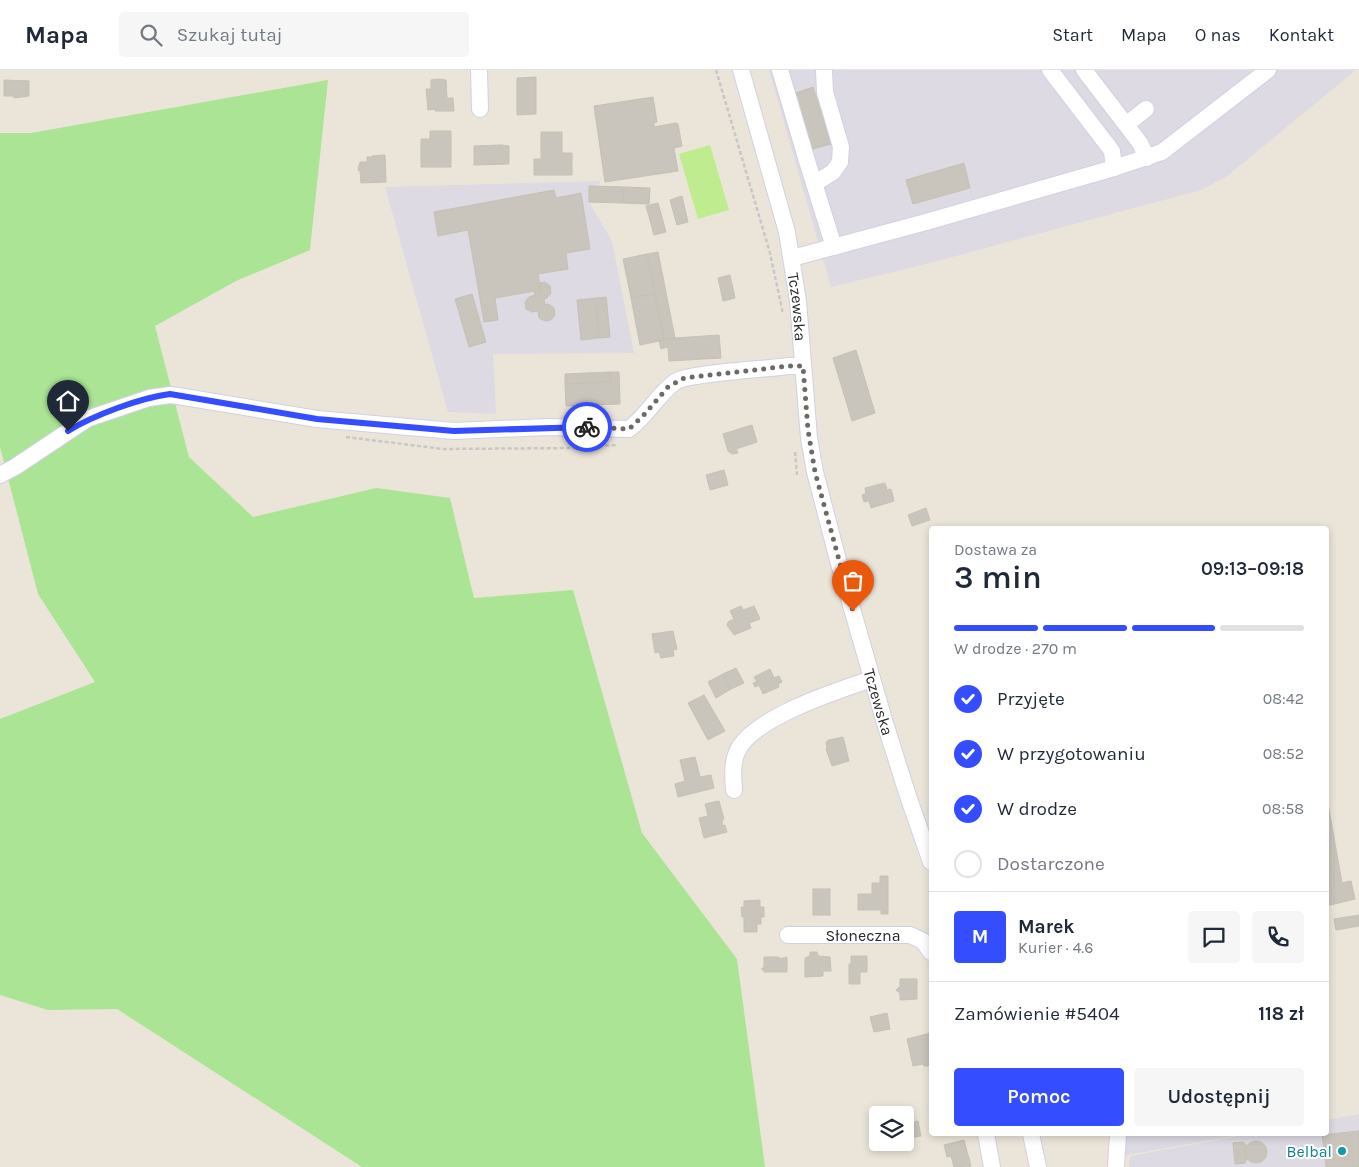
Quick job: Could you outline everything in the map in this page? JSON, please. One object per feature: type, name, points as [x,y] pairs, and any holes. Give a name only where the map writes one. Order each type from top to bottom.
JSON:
[{"type":"street","points":[[479,70],[480,109]]},
{"type":"street","name":"Tczewska","points":[[741,70],[787,232],[792,258],[808,430],[815,472],[872,679],[906,793],[929,856]]},
{"type":"street","points":[[780,70],[834,247]]},
{"type":"street","points":[[814,184],[833,172],[840,162],[840,147],[825,92],[824,70]]},
{"type":"street","points":[[1050,70],[1112,151],[1114,168]]},
{"type":"street","points":[[1084,70],[1140,143],[1147,158]]},
{"type":"street","points":[[792,258],[834,247],[958,206],[1114,168],[1147,158],[1167,149],[1268,70]]},
{"type":"street","points":[[1126,124],[1146,109]]},
{"type":"street","points":[[0,475],[15,468],[87,420],[160,396],[178,396],[317,419],[454,431],[557,427],[629,429],[668,387],[684,378],[803,366]]},
{"type":"street","points":[[734,790],[733,775],[737,751],[744,741],[756,730],[798,705],[872,679]]},
{"type":"street","name":"Słoneczna","points":[[788,934],[910,935],[923,941],[929,949]]},
{"type":"street","points":[[986,1136],[992,1167]]},
{"type":"street","points":[[1031,1136],[1038,1167]]},
{"type":"street","points":[[1116,1167],[1118,1136]]},
{"type":"path","points":[[716,70],[770,252],[782,305],[784,323]]},
{"type":"path","points":[[795,446],[797,475]]},
{"type":"shaded area","points":[[769,70],[1356,70],[1226,177],[1201,190],[930,263],[831,287]]},
{"type":"shaded area","points":[[600,181],[599,186],[589,186],[589,202],[612,241],[634,353],[493,354],[496,414],[448,412],[385,187]]},
{"type":"shaded area","points":[[1359,1114],[1359,1167],[1129,1167],[1130,1156],[1240,1136],[1329,1136],[1329,1119]]},
{"type":"shaded area","points":[[1116,1136],[1233,1136],[1116,1157]]},
{"type":"green space","points":[[328,80],[310,250],[236,281],[155,326],[189,457],[253,517],[376,488],[450,498],[474,598],[573,590],[642,833],[737,959],[765,1167],[362,1167],[117,1009],[48,1010],[0,995],[0,719],[95,682],[38,594],[0,447],[0,133],[31,133]]},
{"type":"green space","points":[[710,145],[729,210],[698,219],[679,154]]},
{"type":"building","points":[[536,77],[536,114],[517,115],[517,78]]},
{"type":"building","points":[[4,80],[29,81],[29,96],[14,98],[14,96],[4,96]]},
{"type":"building","points":[[431,80],[446,80],[447,98],[453,98],[454,111],[428,110],[426,89],[431,89]]},
{"type":"building","points":[[813,87],[831,144],[810,150],[793,94]]},
{"type":"building","points":[[653,97],[657,122],[654,123],[654,127],[678,124],[682,146],[674,148],[678,171],[605,182],[594,106]]},
{"type":"building","points":[[430,131],[451,131],[451,167],[421,167],[421,139],[430,139]]},
{"type":"building","points":[[541,132],[562,132],[562,153],[572,153],[572,175],[534,175],[534,159],[541,159]]},
{"type":"building","points":[[474,146],[509,146],[509,164],[474,165]]},
{"type":"building","points":[[385,155],[386,182],[361,183],[360,171],[358,170],[360,162],[367,162],[367,157]]},
{"type":"building","points":[[964,163],[970,188],[913,204],[906,180]]},
{"type":"building","points":[[589,186],[624,187],[623,203],[589,202]]},
{"type":"building","points":[[624,187],[650,188],[649,204],[623,203]]},
{"type":"building","points":[[554,190],[556,198],[581,193],[590,249],[566,253],[568,269],[538,274],[541,290],[495,298],[498,320],[484,322],[468,230],[438,236],[434,212]]},
{"type":"building","points":[[682,196],[688,222],[677,225],[670,200]]},
{"type":"building","points":[[658,203],[666,232],[654,235],[646,206]]},
{"type":"building","points":[[658,252],[675,338],[664,340],[647,254]]},
{"type":"building","points":[[647,254],[655,294],[631,298],[623,259]]},
{"type":"building","points":[[730,275],[735,298],[723,301],[718,278]]},
{"type":"building","points":[[545,282],[550,286],[551,293],[544,299],[545,305],[548,304],[554,308],[555,315],[551,320],[545,321],[539,318],[538,311],[532,312],[526,309],[525,302],[529,297],[535,295],[534,291],[541,290],[540,283]]},
{"type":"building","points":[[472,294],[486,342],[469,347],[455,299]]},
{"type":"building","points":[[655,294],[664,340],[640,345],[631,298]]},
{"type":"building","points":[[606,297],[607,305],[596,306],[599,338],[581,340],[577,300]]},
{"type":"building","points":[[607,305],[610,337],[599,338],[596,306]]},
{"type":"building","points":[[719,335],[721,358],[669,361],[668,347],[661,349],[659,341],[675,338]]},
{"type":"building","points":[[856,350],[875,413],[852,421],[833,358]]},
{"type":"building","points":[[610,372],[611,382],[565,384],[565,374]]},
{"type":"building","points":[[610,372],[619,372],[620,404],[566,406],[565,384],[611,382]]},
{"type":"building","points":[[752,425],[757,442],[736,449],[738,453],[732,454],[728,451],[723,434]]},
{"type":"building","points":[[724,470],[728,485],[710,490],[706,475]]},
{"type":"building","points":[[885,483],[887,490],[891,489],[894,501],[871,508],[869,501],[864,502],[862,495],[866,494],[865,488]]},
{"type":"building","points":[[926,508],[930,520],[912,526],[908,515]]},
{"type":"building","points":[[741,606],[743,610],[754,606],[760,619],[749,623],[751,628],[734,635],[727,625],[728,622],[734,619],[730,611]]},
{"type":"building","points":[[673,631],[677,649],[673,650],[674,656],[661,658],[659,652],[655,653],[652,634]]},
{"type":"building","points":[[736,668],[744,683],[731,689],[723,674]]},
{"type":"building","points":[[770,669],[774,678],[779,676],[782,682],[778,684],[779,687],[763,694],[759,685],[755,687],[753,683],[757,682],[754,677]]},
{"type":"building","points":[[723,674],[731,689],[716,698],[708,682]]},
{"type":"building","points":[[704,695],[725,731],[708,740],[688,703]]},
{"type":"building","points":[[843,737],[849,761],[832,766],[826,749],[826,742]]},
{"type":"building","points":[[695,757],[700,777],[711,775],[714,788],[678,797],[675,784],[685,781],[680,760]]},
{"type":"building","points":[[719,801],[724,819],[722,820],[723,826],[725,825],[727,832],[704,838],[699,818],[708,816],[705,804]]},
{"type":"building","points":[[1329,809],[1342,883],[1351,881],[1355,899],[1329,905]]},
{"type":"building","points":[[880,876],[888,876],[888,914],[881,914],[881,910],[858,910],[858,894],[872,894],[872,883],[880,883]]},
{"type":"building","points":[[813,889],[830,889],[830,915],[813,915]]},
{"type":"building","points":[[760,900],[760,907],[764,907],[764,917],[761,917],[761,924],[757,924],[757,932],[744,932],[744,917],[742,917],[741,907],[744,907],[744,901]]},
{"type":"building","points":[[1359,915],[1359,926],[1336,930],[1334,919]]},
{"type":"building","points":[[810,952],[817,952],[818,956],[830,957],[831,971],[823,971],[823,976],[805,977],[805,958],[810,956]]},
{"type":"building","points":[[851,956],[867,956],[867,972],[860,972],[860,984],[849,984]]},
{"type":"building","points":[[764,957],[779,957],[779,959],[787,957],[787,972],[764,972],[762,968],[764,968]]},
{"type":"building","points":[[900,979],[917,979],[917,999],[900,1000],[900,993],[896,990],[900,986]]},
{"type":"building","points":[[887,1013],[890,1029],[874,1032],[870,1017]]},
{"type":"building","points":[[929,1034],[928,1066],[923,1064],[913,1066],[907,1039]]},
{"type":"building","points":[[918,1121],[921,1136],[914,1137],[914,1122]]},
{"type":"building","name":"Belbal","points":[[1359,1131],[1359,1167],[1326,1167],[1322,1136],[1329,1136],[1329,1134]]},
{"type":"building","points":[[964,1140],[971,1166],[954,1167],[951,1156],[947,1157],[944,1145]]},
{"type":"building","points":[[1256,1141],[1264,1144],[1267,1152],[1264,1160],[1256,1163],[1248,1160],[1245,1152],[1248,1144]]},
{"type":"building","points":[[1243,1142],[1246,1145],[1245,1153],[1247,1159],[1245,1163],[1235,1164],[1233,1143]]},
{"type":"way so far","points":[[587,427],[629,429],[636,424],[668,387],[677,380],[684,378],[803,366],[808,430],[815,472],[853,611]]},
{"type":"place","name":"Belbal","points":[[1342,1151]]},
{"type":"route","points":[[68,431],[87,420],[149,398],[170,394],[317,419],[454,431],[587,427]]}]
